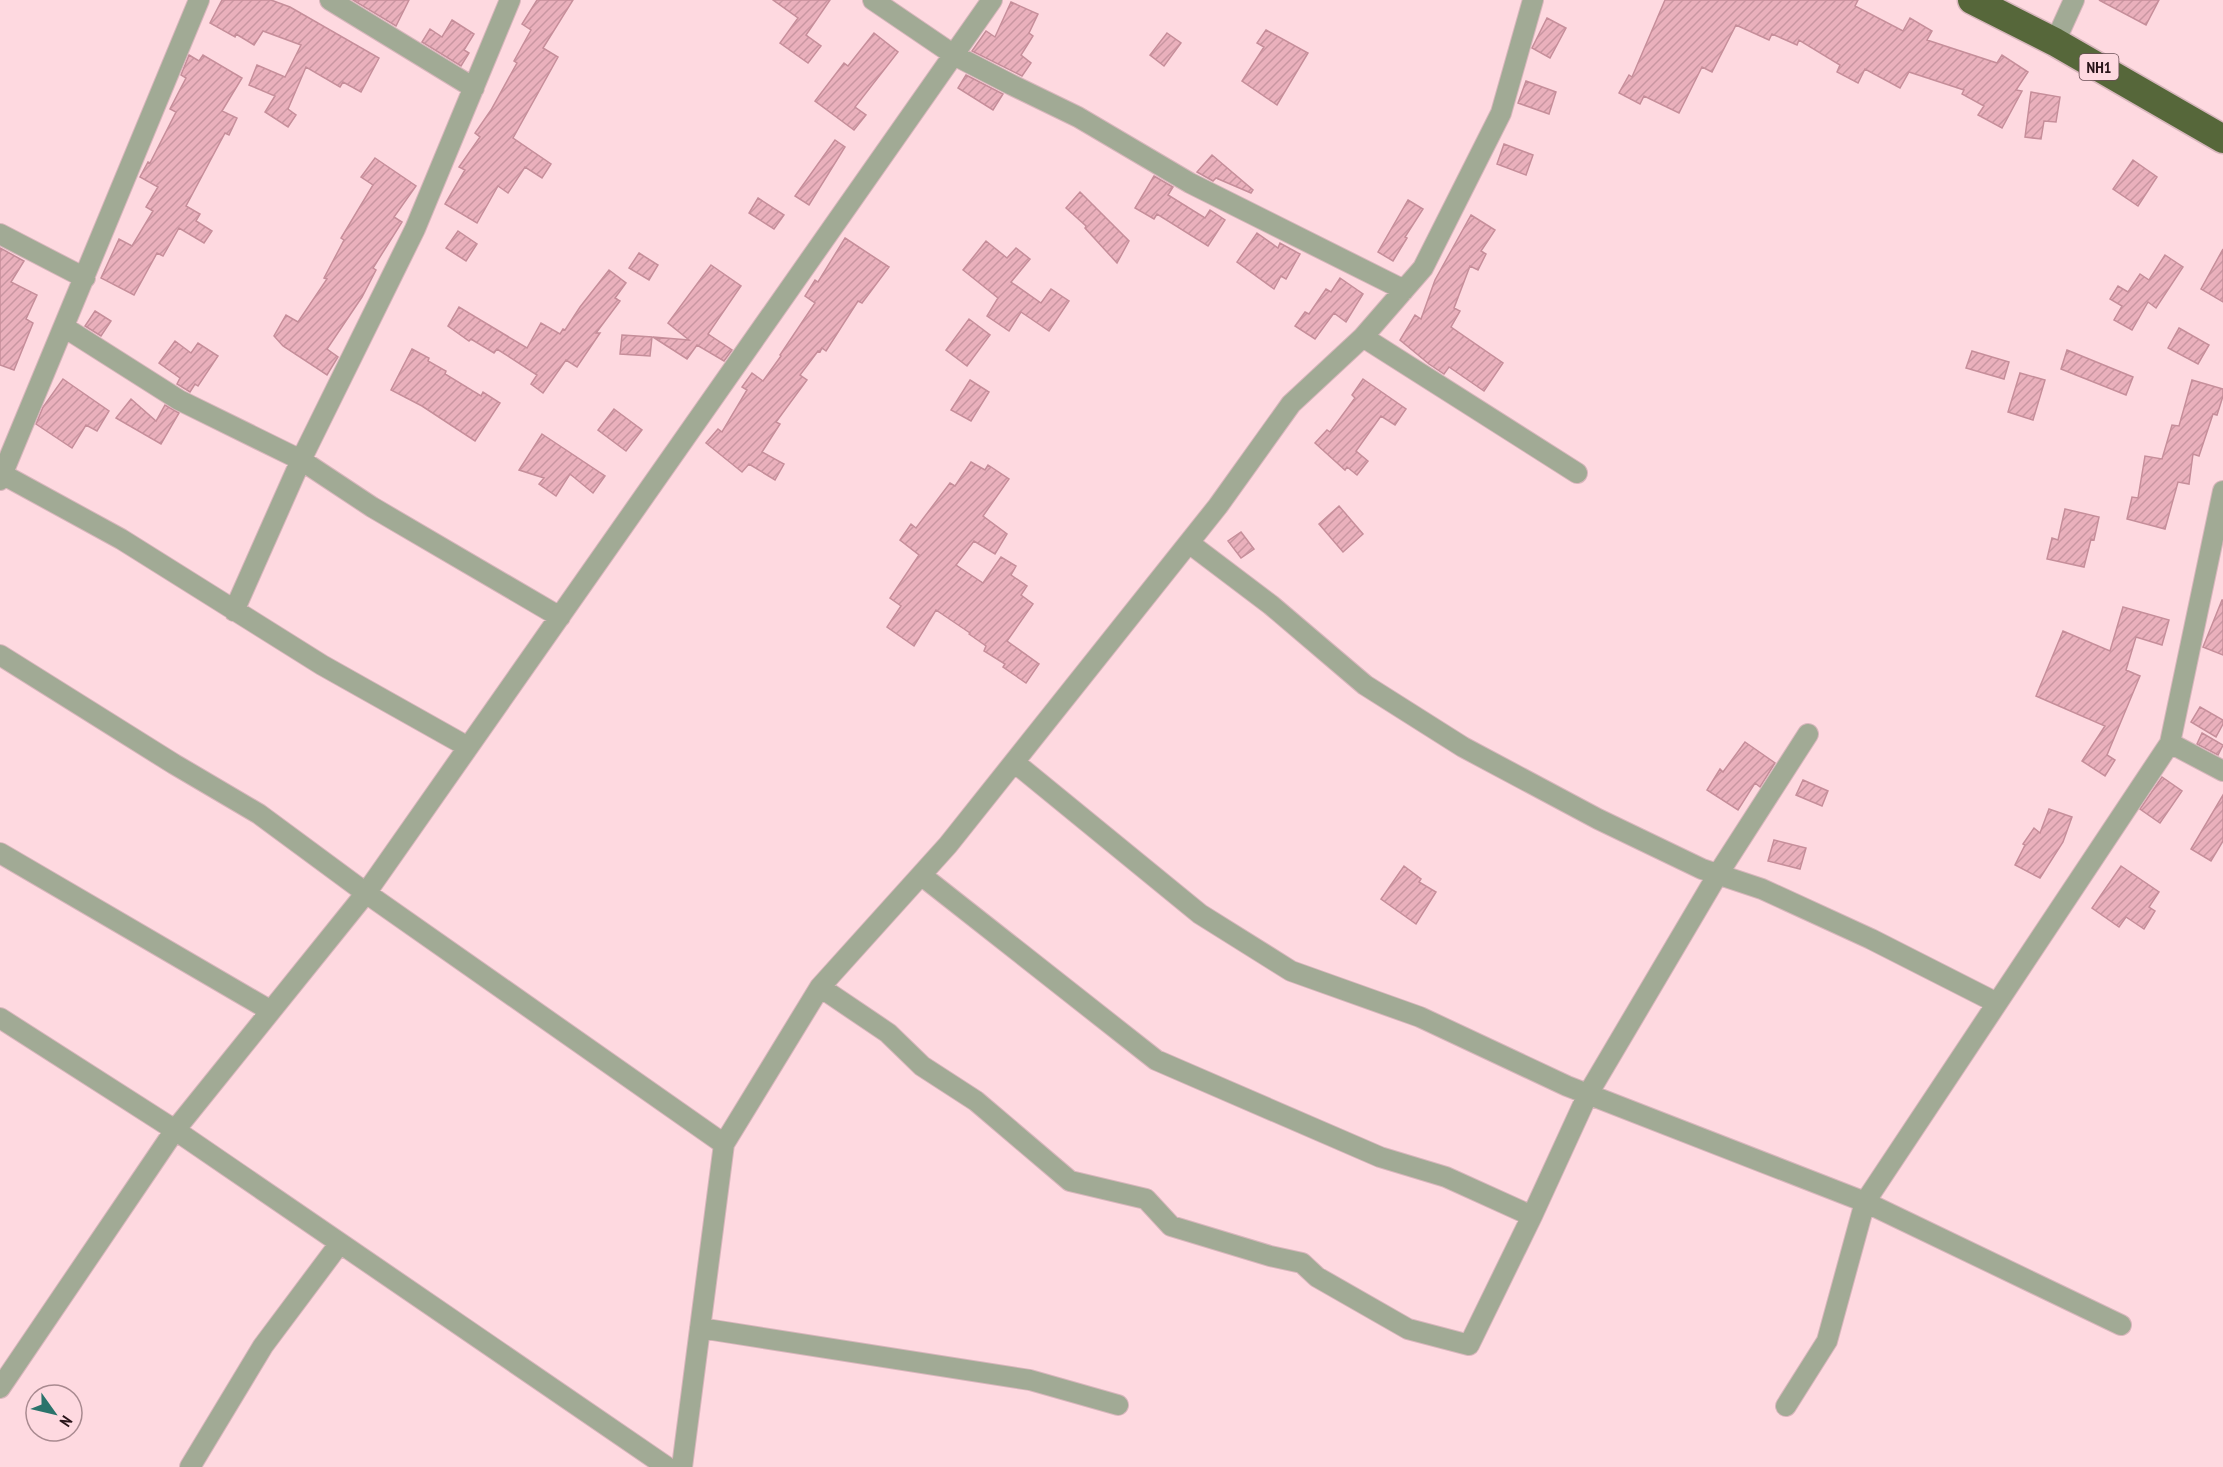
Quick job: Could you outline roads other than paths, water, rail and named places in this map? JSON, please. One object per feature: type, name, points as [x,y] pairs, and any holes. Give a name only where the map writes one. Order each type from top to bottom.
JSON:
[{"type":"highway","name":"NH1","points":[[1972,0],[2055,42],[2223,139]]},
{"type":"street","points":[[199,0],[1,477],[121,538],[322,665],[468,747]]},
{"type":"street","points":[[330,0],[474,88]]},
{"type":"street","points":[[234,611],[301,460],[415,229],[510,0]]},
{"type":"street","points":[[873,0],[954,55],[1078,117],[1190,183],[1404,290]]},
{"type":"street","points":[[0,1388],[175,1130],[366,893],[992,0]]},
{"type":"street","points":[[682,1467],[724,1144],[820,987],[948,845],[1218,506],[1291,404],[1363,337],[1423,268],[1501,113],[1533,0]]},
{"type":"street","points":[[2055,42],[2074,0]]},
{"type":"street","points":[[0,234],[85,278]]},
{"type":"street","points":[[64,327],[179,400],[301,460],[372,507],[560,617]]},
{"type":"street","points":[[1363,337],[1577,473]]},
{"type":"street","points":[[1786,1407],[1827,1341],[1865,1202],[2170,743],[2223,491]]},
{"type":"street","points":[[1189,543],[1271,605],[1365,685],[1462,747],[1598,819],[1702,869],[1762,889],[1871,939],[1997,1003]]},
{"type":"street","points":[[0,655],[174,764],[259,814],[366,893],[724,1144]]},
{"type":"street","points":[[820,987],[888,1033],[922,1066],[976,1101],[1070,1181],[1146,1199],[1171,1226],[1270,1256],[1302,1263],[1317,1277],[1408,1329],[1469,1345],[1588,1094],[1718,874],[1808,734]]},
{"type":"street","points":[[2170,743],[2223,771]]},
{"type":"street","points":[[1014,762],[1200,914],[1291,971],[1420,1017],[1588,1094],[1865,1202],[2121,1325]]},
{"type":"street","points":[[0,852],[271,1011]]},
{"type":"street","points":[[921,875],[1156,1060],[1380,1157],[1446,1177],[1532,1216]]},
{"type":"street","points":[[0,1018],[175,1130],[667,1467]]},
{"type":"street","points":[[190,1467],[263,1346],[340,1243]]},
{"type":"street","points":[[700,1328],[1030,1380],[1118,1405]]}]
